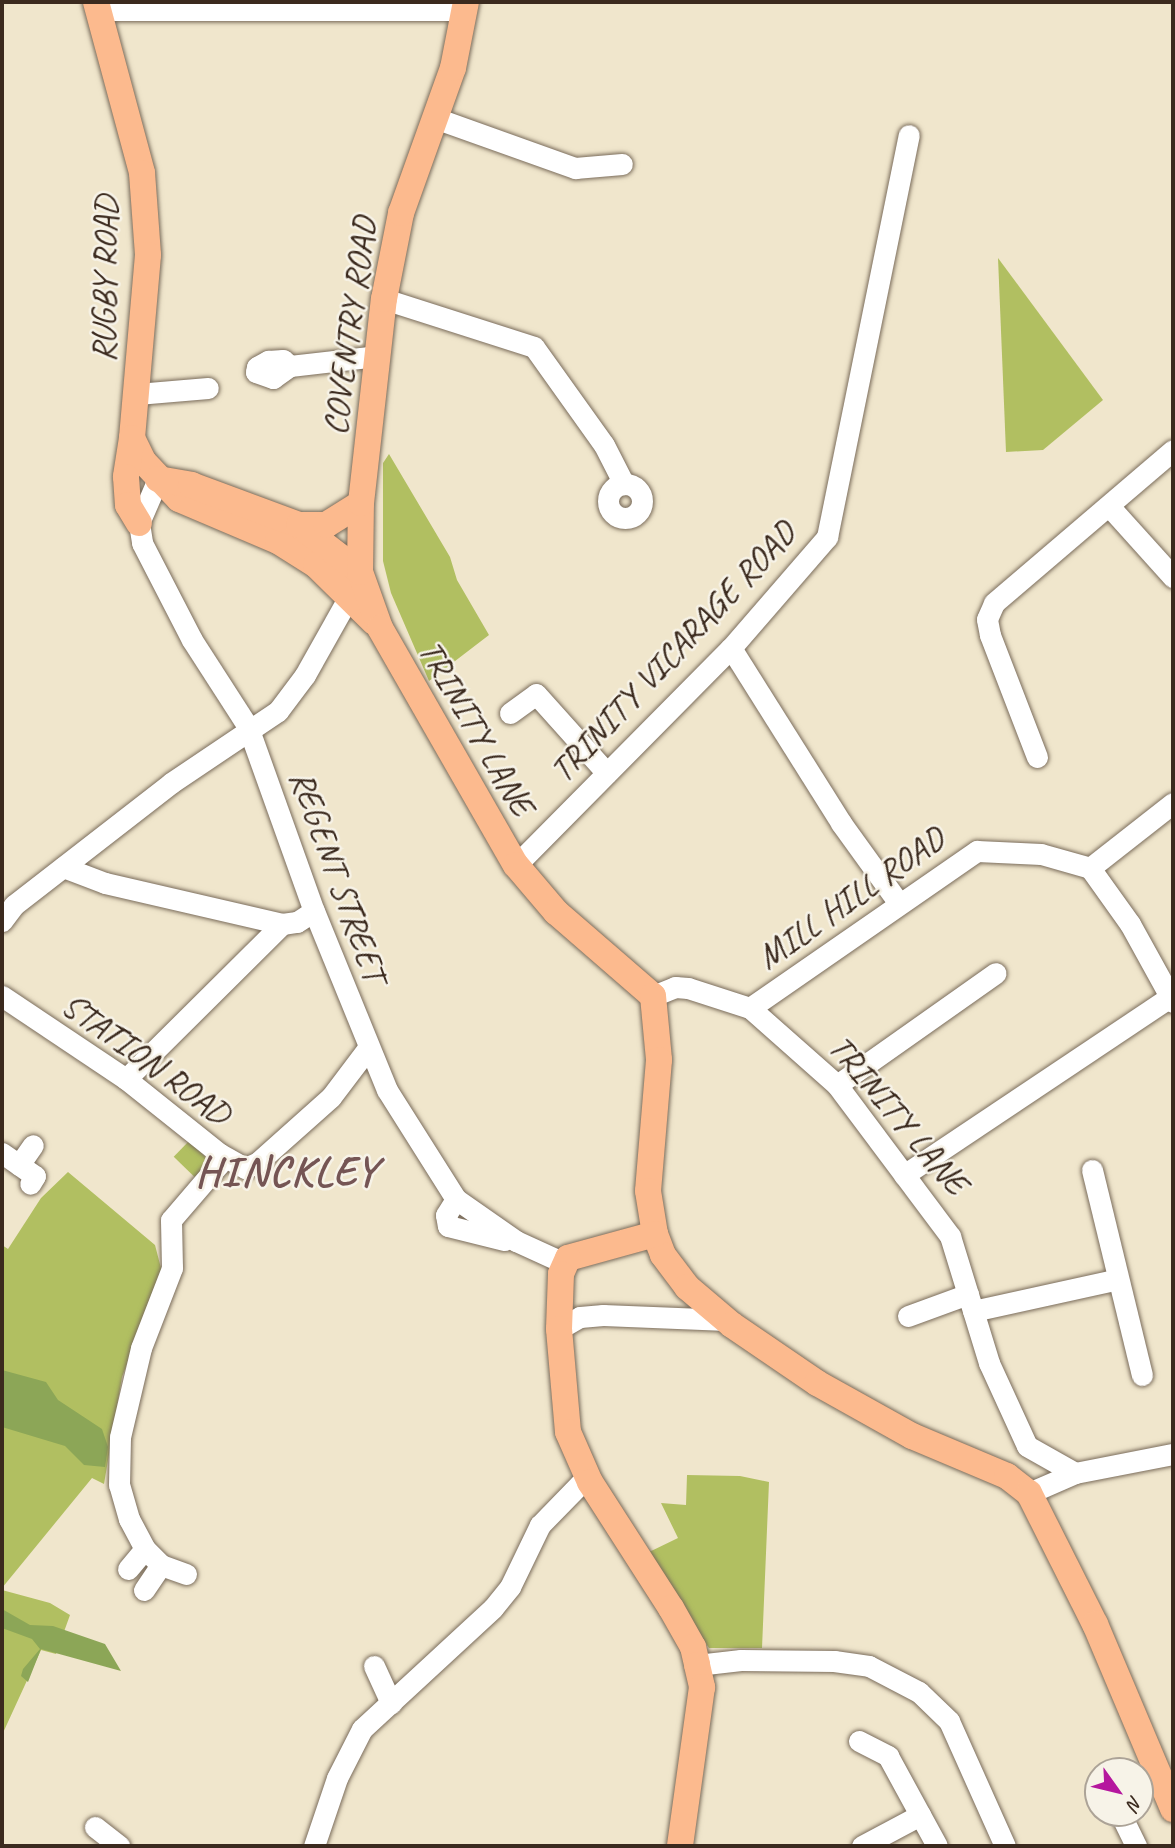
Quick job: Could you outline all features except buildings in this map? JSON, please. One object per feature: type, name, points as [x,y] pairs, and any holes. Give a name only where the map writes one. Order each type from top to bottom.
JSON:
[{"type":"main road","name":"RUGBY ROAD","points":[[98,6],[142,173],[148,255],[132,439],[125,477],[128,505],[139,523]]},
{"type":"main road","name":"COVENTRY ROAD","points":[[360,572],[361,503],[384,299],[401,213],[453,68],[466,6]]},
{"type":"main road","points":[[132,439],[158,480],[191,485],[299,524],[326,525],[361,503]]},
{"type":"main road","name":"TRINITY LANE","points":[[158,480],[179,499],[278,541],[316,565],[380,628]]},
{"type":"main road","points":[[299,524],[360,572]]},
{"type":"main road","name":"TRINITY LANE","points":[[360,572],[380,628],[516,865],[556,912],[653,996]]},
{"type":"main road","points":[[653,996],[659,1060],[648,1191],[655,1234],[687,1287],[727,1320],[839,1396],[912,1436],[1007,1476],[1029,1493],[1095,1624],[1173,1809]]},
{"type":"main road","points":[[655,1234],[575,1254],[565,1263],[559,1329],[568,1432],[590,1482],[684,1630],[698,1665],[702,1687],[680,1846]]},
{"type":"street","points":[[98,6],[466,6]]},
{"type":"street","points":[[435,118],[575,168],[620,161]]},
{"type":"street","name":"TRINITY VICARAGE ROAD","points":[[516,865],[731,649],[827,537],[909,135]]},
{"type":"street","points":[[384,299],[534,347],[604,445],[624,484]]},
{"type":"street","points":[[290,366],[378,356]]},
{"type":"street","points":[[136,394],[208,388]]},
{"type":"street","points":[[1037,757],[987,619],[994,603],[1173,450]]},
{"type":"street","points":[[139,523],[158,480]]},
{"type":"street","points":[[1109,506],[1173,577]]},
{"type":"street","name":"RUGBY ROAD","points":[[139,523],[142,543],[192,640],[248,727]]},
{"type":"street","name":"COVENTRY ROAD","points":[[2,921],[14,905],[63,867],[248,727],[278,711],[305,675],[350,598],[360,572]]},
{"type":"street","points":[[731,649],[841,823],[898,902]]},
{"type":"street","points":[[510,713],[537,694],[607,774]]},
{"type":"street","name":"REGENT STREET","points":[[248,727],[314,911],[368,1048],[402,1118],[456,1199],[446,1215],[448,1226],[493,1240],[516,1241],[565,1263]]},
{"type":"street","points":[[904,1175],[1172,998],[1130,924],[1090,868],[1173,803]]},
{"type":"street","name":"MILL HILL ROAD","points":[[750,1008],[898,902],[941,878],[977,850],[1041,854],[1090,868]]},
{"type":"street","points":[[63,867],[104,883],[282,924],[297,922],[314,911]]},
{"type":"street","points":[[126,1079],[282,924]]},
{"type":"street","points":[[837,1085],[996,973]]},
{"type":"street","name":"TRINITY LANE","points":[[653,996],[675,987],[688,988],[750,1008],[837,1085],[950,1236],[989,1363],[1027,1446],[1075,1473]]},
{"type":"street","name":"STATION ROAD","points":[[2,996],[126,1079],[237,1166],[253,1165],[331,1097],[368,1048]]},
{"type":"street","points":[[17,1167],[33,1145]]},
{"type":"street","points":[[186,1574],[161,1565],[145,1549],[129,1519],[119,1485],[120,1437],[141,1348],[172,1268],[171,1220],[219,1164],[220,1154]]},
{"type":"street","points":[[1092,1170],[1142,1375]]},
{"type":"street","points":[[908,1316],[971,1302],[1118,1279]]},
{"type":"street","points":[[559,1329],[580,1317],[603,1315],[727,1320]]},
{"type":"street","points":[[1029,1493],[1075,1473],[1173,1454]]},
{"type":"street","points":[[314,1846],[337,1778],[362,1729],[493,1608],[510,1587],[540,1525],[580,1484],[590,1482]]},
{"type":"street","points":[[128,1569],[145,1549]]},
{"type":"street","points":[[144,1590],[161,1565]]},
{"type":"street","points":[[698,1665],[741,1660],[834,1661],[869,1666],[919,1692],[949,1721],[1005,1846]]},
{"type":"street","points":[[374,1666],[391,1703]]},
{"type":"street","points":[[859,1741],[888,1756],[937,1846]]},
{"type":"street","points":[[862,1846],[920,1815]]},
{"type":"street","points":[[1127,1827],[1136,1846]]},
{"type":"street","points":[[96,1828],[119,1846]]},
{"type":"green space","points":[[998,258],[1103,400],[1043,450],[1006,452]]},
{"type":"green space","points":[[389,454],[450,557],[457,580],[489,635],[429,681],[391,593],[383,561],[383,463]]},
{"type":"green space","points":[[189,1141],[210,1161],[195,1177],[174,1157]]},
{"type":"green space","points":[[68,1172],[155,1245],[162,1272],[122,1377],[104,1484],[92,1478],[2,1588],[2,1245],[8,1249],[41,1198]]},
{"type":"green space","points":[[2,1370],[46,1382],[58,1400],[102,1429],[108,1447],[105,1467],[84,1465],[65,1446],[2,1427]]},
{"type":"green space","points":[[687,1475],[740,1476],[769,1482],[762,1648],[709,1648],[645,1554],[678,1538],[661,1503],[686,1505]]},
{"type":"green space","points":[[2,1590],[50,1603],[70,1615],[56,1654],[41,1650],[2,1735]]},
{"type":"green space","points":[[2,1609],[30,1625],[53,1626],[105,1644],[121,1671],[41,1649],[28,1682],[21,1676],[23,1669],[40,1649],[32,1639],[2,1628]]},
{"type":"district","name":"HINCKLEY","points":[[287,1172]]}]
